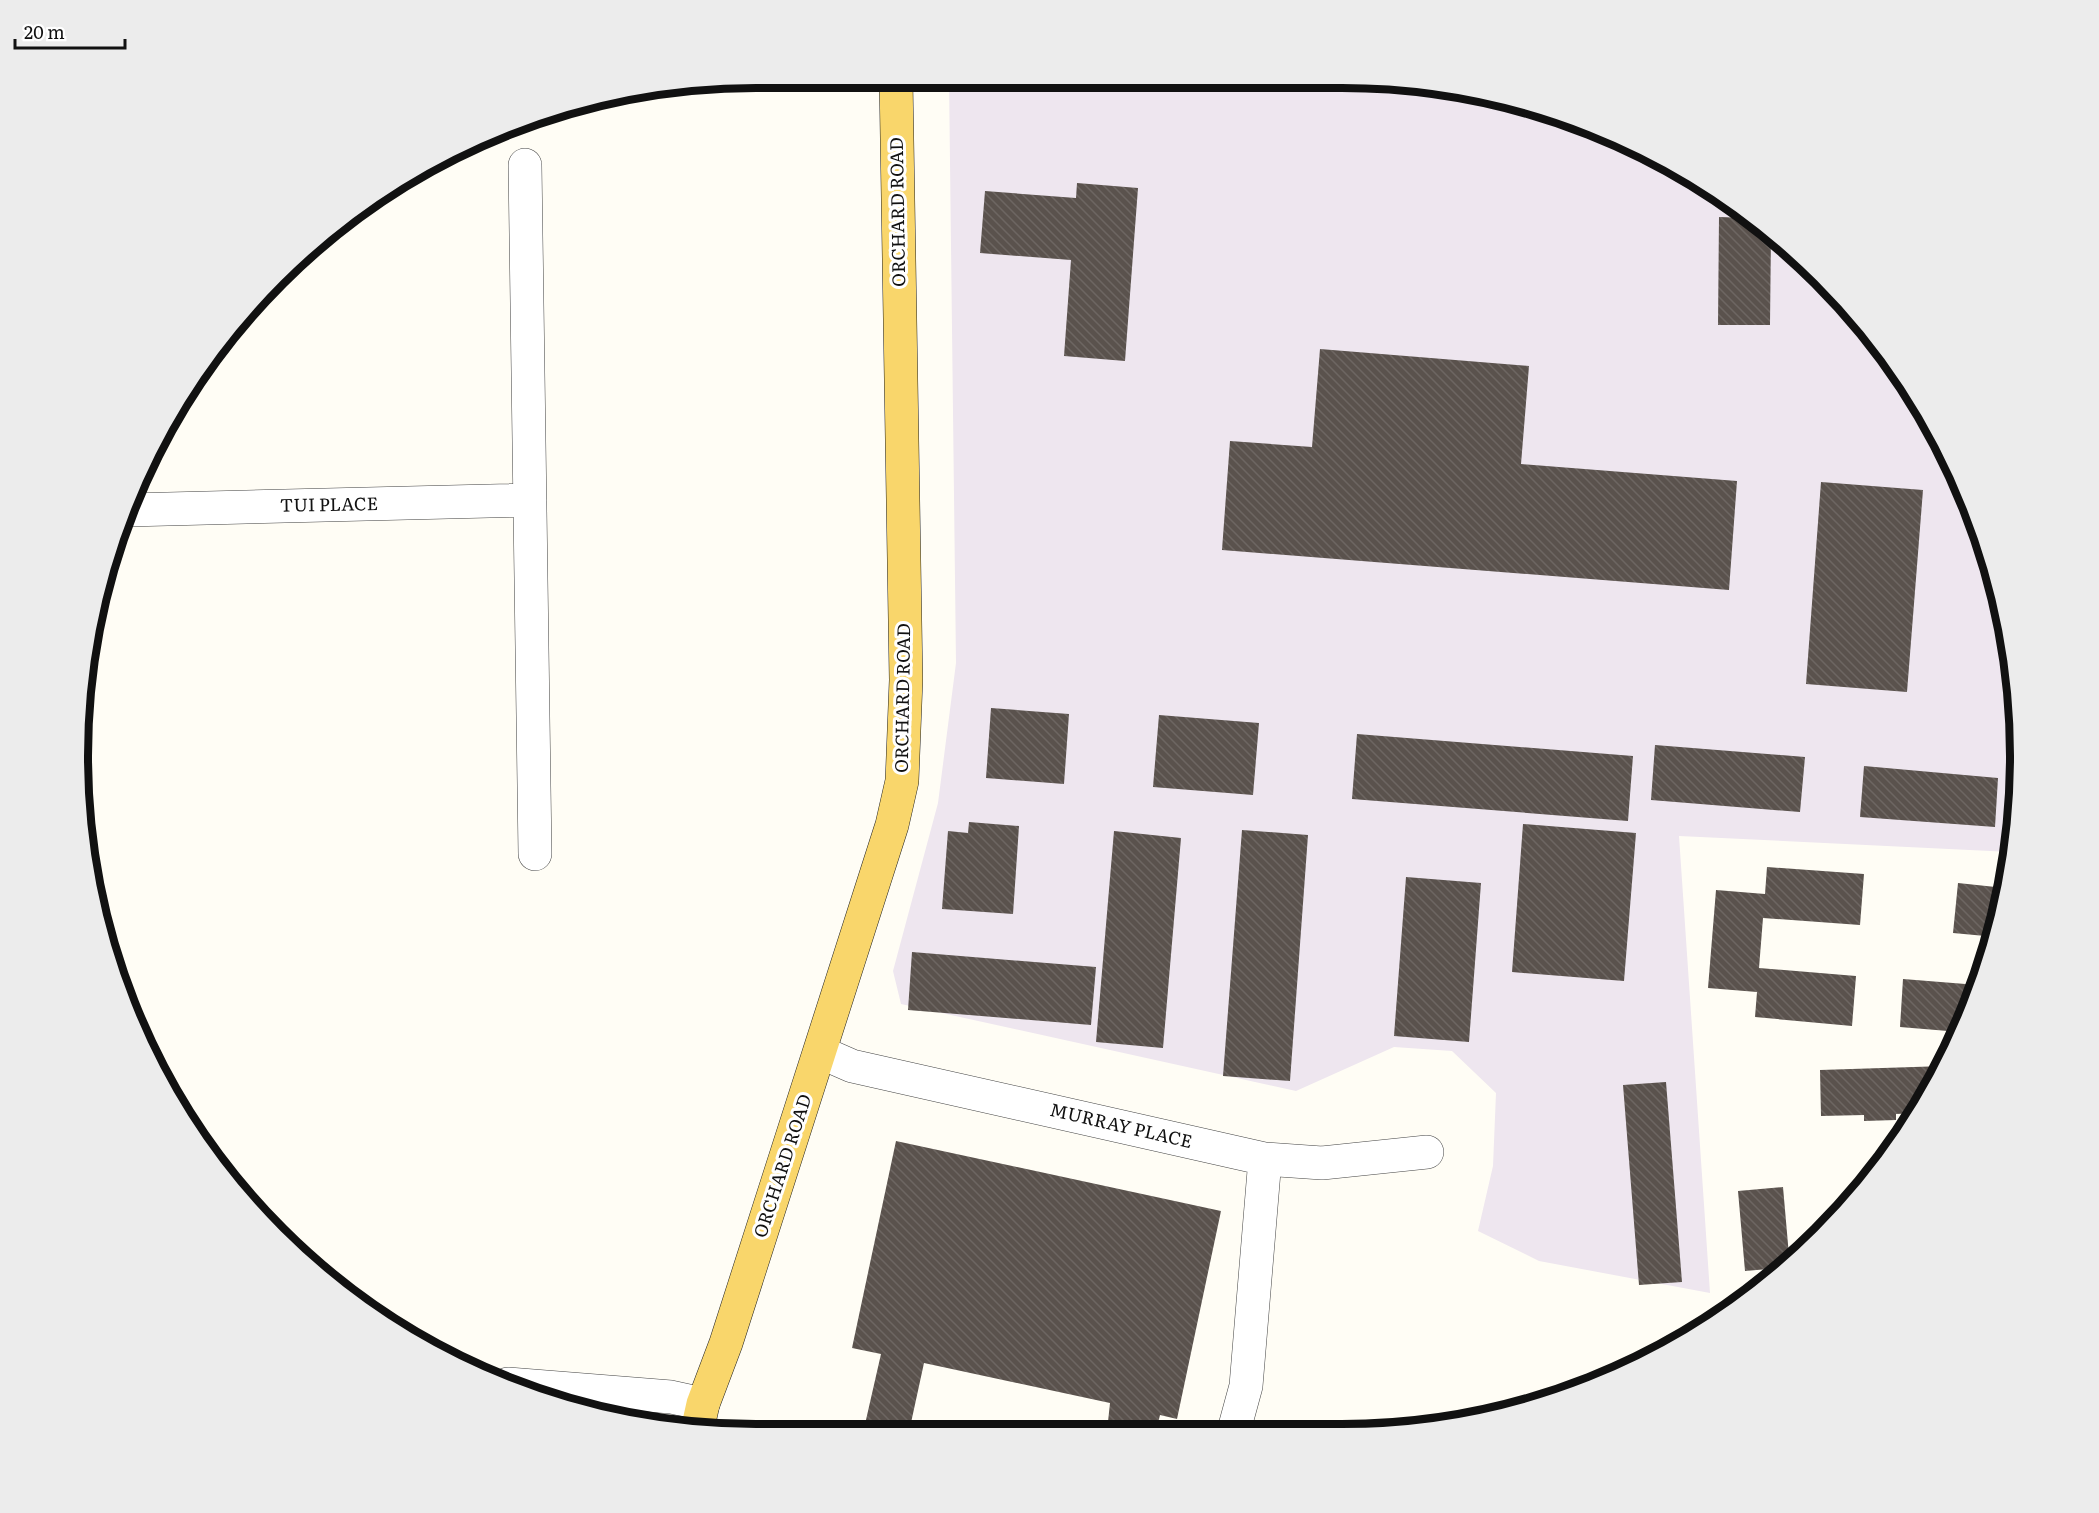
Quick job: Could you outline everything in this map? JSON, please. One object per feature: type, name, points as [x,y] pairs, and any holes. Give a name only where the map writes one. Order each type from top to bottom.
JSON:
[{"type":"main road","name":"ORCHARD ROAD","points":[[700,1418],[820,1052],[891,825],[903,770],[906,680],[896,89]]},
{"type":"street","points":[[525,165],[535,854]]},
{"type":"street","name":"TUI PLACE","points":[[136,510],[530,500]]},
{"type":"street","name":"MURRAY PLACE","points":[[820,1052],[852,1066],[1265,1158],[1322,1163],[1427,1152]]},
{"type":"street","points":[[1236,1424],[1246,1386],[1265,1158]]},
{"type":"street","points":[[534,1386],[671,1397],[700,1418]]},
{"type":"shaded area","points":[[949,89],[1386,90],[1473,101],[1515,111],[1598,139],[1638,157],[1714,201],[1783,254],[1815,284],[1845,316],[1898,385],[1942,461],[1960,501],[1988,584],[1998,626],[2009,713],[2009,800],[2004,852],[1679,836],[1710,1293],[1539,1261],[1478,1231],[1493,1166],[1496,1093],[1452,1051],[1394,1047],[1296,1091],[901,1004],[893,971],[938,803],[956,663]]},
{"type":"building","points":[[1077,183],[1138,188],[1125,361],[1064,356],[1071,260],[980,253],[985,191],[1076,198]]},
{"type":"building","points":[[1719,217],[1736,218],[1771,244],[1770,325],[1718,325]]},
{"type":"building","points":[[1320,349],[1529,366],[1521,464],[1737,481],[1729,590],[1222,550],[1230,441],[1312,447]]},
{"type":"building","points":[[1821,482],[1923,490],[1907,692],[1806,684]]},
{"type":"building","points":[[991,708],[1069,714],[1064,784],[986,778]]},
{"type":"building","points":[[1159,715],[1259,723],[1253,795],[1153,787]]},
{"type":"building","points":[[1357,734],[1633,756],[1628,821],[1352,799]]},
{"type":"building","points":[[1655,745],[1805,757],[1800,812],[1651,800]]},
{"type":"building","points":[[1864,766],[1998,778],[1995,827],[1860,817]]},
{"type":"building","points":[[969,822],[1019,826],[1013,914],[942,909],[948,831],[968,833]]},
{"type":"building","points":[[1523,824],[1636,833],[1624,981],[1512,972]]},
{"type":"building","points":[[1242,830],[1308,835],[1290,1081],[1223,1076]]},
{"type":"building","points":[[1114,831],[1181,838],[1163,1048],[1096,1042]]},
{"type":"building","points":[[1767,867],[1864,874],[1860,925],[1763,918],[1759,968],[1856,976],[1852,1026],[1755,1017],[1757,992],[1708,988],[1716,890],[1765,894]]},
{"type":"building","points":[[1406,877],[1481,883],[1469,1042],[1394,1036]]},
{"type":"building","points":[[1958,883],[1998,887],[1986,936],[1953,933]]},
{"type":"building","points":[[912,952],[1096,967],[1091,1025],[908,1010]]},
{"type":"building","points":[[1903,979],[1970,984],[1951,1031],[1900,1027]]},
{"type":"building","points":[[1934,1066],[1907,1113],[1896,1114],[1896,1120],[1864,1121],[1864,1115],[1821,1116],[1820,1070]]},
{"type":"building","points":[[1666,1082],[1682,1282],[1639,1285],[1623,1085]]},
{"type":"building","points":[[896,1141],[1221,1211],[1177,1419],[1160,1415],[1158,1423],[1165,1424],[1108,1424],[1110,1403],[924,1363],[911,1424],[865,1424],[881,1354],[852,1348]]},
{"type":"building","points":[[1783,1187],[1789,1254],[1771,1269],[1745,1271],[1738,1191]]}]
